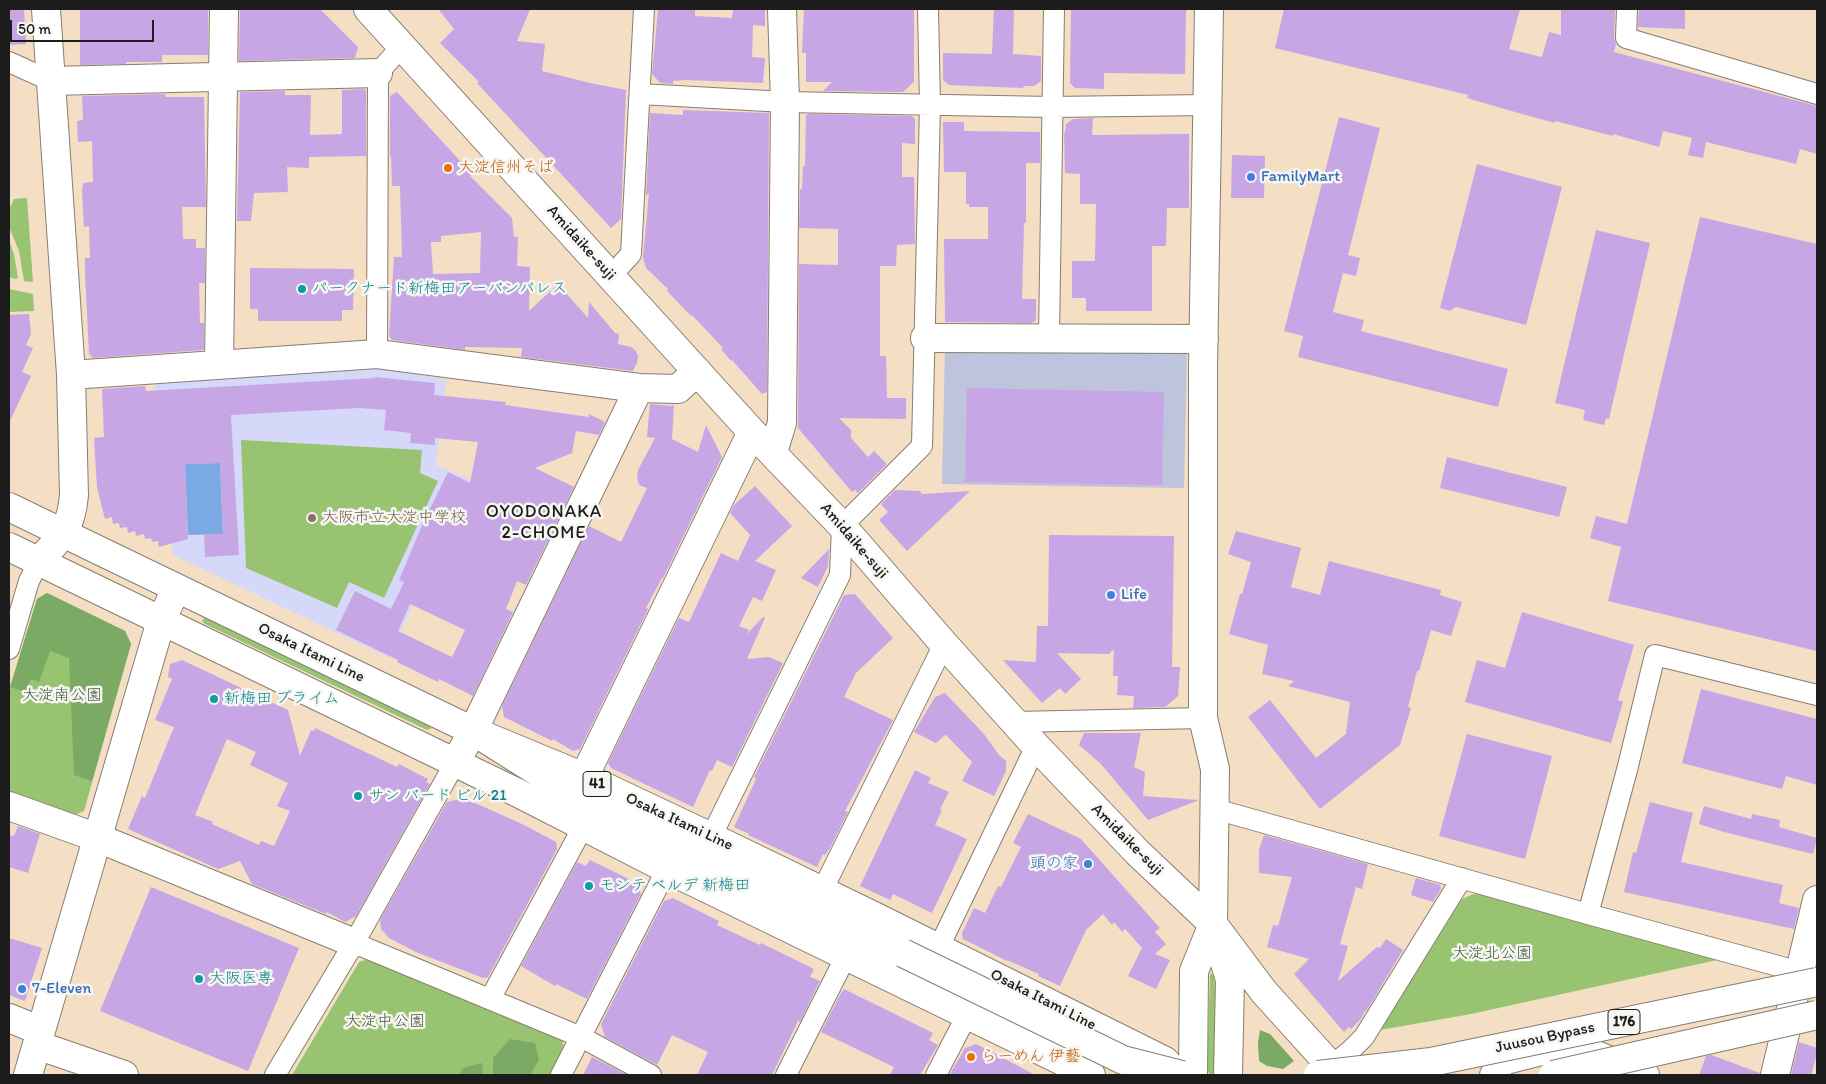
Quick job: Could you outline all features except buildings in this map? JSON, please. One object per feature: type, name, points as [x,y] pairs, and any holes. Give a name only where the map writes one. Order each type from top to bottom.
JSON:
[{"type":"main road","points":[[39,561],[64,534],[72,513],[74,495],[71,375],[46,9]]},
{"type":"main road","points":[[219,364],[224,9]]},
{"type":"main road","name":"Amidaike-suji","points":[[368,9],[752,432],[842,526],[944,644],[1036,746],[1137,852],[1213,924],[1264,992],[1329,1072]]},
{"type":"main road","points":[[773,452],[782,423],[785,102],[782,9]]},
{"type":"main road","points":[[1209,9],[1204,339],[1202,718],[1215,769],[1213,924],[1230,980],[1228,1075]]},
{"type":"main road","points":[[51,81],[378,73]]},
{"type":"main road","points":[[925,338],[1204,339]]},
{"type":"main road","points":[[71,375],[377,354],[639,388],[678,389],[697,371]]},
{"type":"main road","points":[[455,763],[473,731],[639,388]]},
{"type":"main road","points":[[584,778],[752,432]]},
{"type":"main road","name":"Osaka Itami Line","points":[[9,507],[473,731],[584,778],[712,837],[1165,1061],[1177,1075]]},
{"type":"main road","points":[[9,547],[1091,1075]]},
{"type":"main road","points":[[28,1075],[161,621],[176,589]]},
{"type":"main road","points":[[473,731],[576,796],[1123,1060],[1182,1075]]},
{"type":"main road","points":[[9,806],[98,838],[354,943]]},
{"type":"main road","points":[[1775,1075],[1808,977],[1817,900]]},
{"type":"main road","points":[[1194,1075],[1194,972],[1213,924]]},
{"type":"main road","name":"Juusou Bypass","points":[[1391,1075],[1431,1062],[1808,977]]},
{"type":"main road","points":[[1553,1075],[1817,1015]]},
{"type":"main road","points":[[9,1018],[39,1038],[124,1075]]},
{"type":"main road","points":[[1494,1075],[1502,1061],[1569,1044],[1645,1075]]},
{"type":"main road","points":[[1329,1072],[1431,1062]]},
{"type":"street","points":[[611,276],[631,254],[644,9]]},
{"type":"street","points":[[712,837],[840,575],[842,526],[922,446],[930,105],[928,9]]},
{"type":"street","points":[[1049,338],[1051,107],[1054,9]]},
{"type":"street","points":[[1627,9],[1626,38],[1817,94]]},
{"type":"street","points":[[377,354],[378,73],[401,47]]},
{"type":"street","points":[[9,62],[51,81]]},
{"type":"street","points":[[640,94],[785,102],[930,105],[1051,107],[1208,105]]},
{"type":"street","points":[[9,649],[30,581],[39,561]]},
{"type":"street","points":[[822,891],[944,644]]},
{"type":"street","points":[[1588,914],[1627,770],[1655,655],[1817,695]]},
{"type":"street","points":[[1015,722],[1202,718]]},
{"type":"street","points":[[939,948],[1036,746]]},
{"type":"street","points":[[275,1075],[354,943],[455,763]]},
{"type":"street","points":[[1215,809],[1808,977]]},
{"type":"street","points":[[490,999],[583,826]]},
{"type":"street","points":[[561,1075],[667,869]]},
{"type":"street","points":[[1329,1072],[1364,1037],[1462,878]]},
{"type":"street","points":[[354,943],[581,1037],[651,1075]]},
{"type":"street","points":[[786,1075],[846,956]]},
{"type":"street","points":[[936,1075],[967,1015]]},
{"type":"shaded area","points":[[945,347],[1187,351],[1184,488],[942,484]]},
{"type":"shaded area","name":"大阪市立大淀中学校","points":[[378,366],[446,380],[436,465],[473,481],[388,657],[173,555],[154,377]]},
{"type":"green space","points":[[27,198],[33,282],[24,281],[19,251],[9,227],[9,210],[14,199]]},
{"type":"green space","points":[[9,240],[14,254],[18,278],[15,279],[9,277]]},
{"type":"green space","points":[[9,289],[33,294],[34,311],[9,312]]},
{"type":"green space","points":[[241,440],[422,450],[420,473],[438,481],[384,598],[349,582],[337,608],[246,568]]},
{"type":"green space","name":"大淀南公園","points":[[47,593],[125,631],[131,644],[84,811],[69,818],[9,796],[9,691],[37,599]]},
{"type":"green space","points":[[47,593],[125,631],[131,644],[92,781],[74,775],[69,658],[50,651],[39,682],[31,679],[25,692],[10,687],[37,599]]},
{"type":"green space","points":[[204,618],[225,626],[432,728],[427,730],[205,624],[202,621]]},
{"type":"green space","name":"大淀北公園","points":[[1476,893],[1717,960],[1471,1014],[1380,1030],[1462,899]]},
{"type":"green space","name":"大淀中公園","points":[[368,959],[561,1038],[565,1049],[551,1075],[292,1075],[359,962]]},
{"type":"green space","points":[[1210,973],[1214,975],[1216,1010],[1214,1074],[1210,1074],[1207,1071]]},
{"type":"green space","points":[[1260,1030],[1270,1034],[1294,1061],[1283,1069],[1267,1066],[1259,1061],[1258,1043]]},
{"type":"green space","points":[[510,1039],[535,1043],[539,1060],[530,1075],[493,1075],[493,1058]]},
{"type":"green space","points":[[482,1063],[483,1075],[459,1075],[463,1068]]},
{"type":"water","points":[[220,463],[223,534],[188,535],[185,464]]},
{"type":"place","name":"大淀信州そば","points":[[448,168]]},
{"type":"place","name":"FamilyMart","points":[[1251,177]]},
{"type":"place","name":"パークナード新梅田アーバンパレス","points":[[302,289]]},
{"type":"place","name":"大阪市立大淀中学校","points":[[312,518]]},
{"type":"place","name":"Life","points":[[1111,595]]},
{"type":"place","name":"新梅田 プライム","points":[[214,699]]},
{"type":"place","name":"サン バード ビル 21","points":[[358,796]]},
{"type":"place","name":"頭の家","points":[[1088,864]]},
{"type":"place","name":"モンテ ベルデ 新梅田","points":[[589,886]]},
{"type":"place","name":"大阪医専","points":[[199,979]]},
{"type":"place","name":"7-Eleven","points":[[22,989]]},
{"type":"place","name":"らーめん 伊藝","points":[[971,1057]]},
{"type":"district","name":"OYODONAKA 2-CHOME","points":[[544,522]]}]
